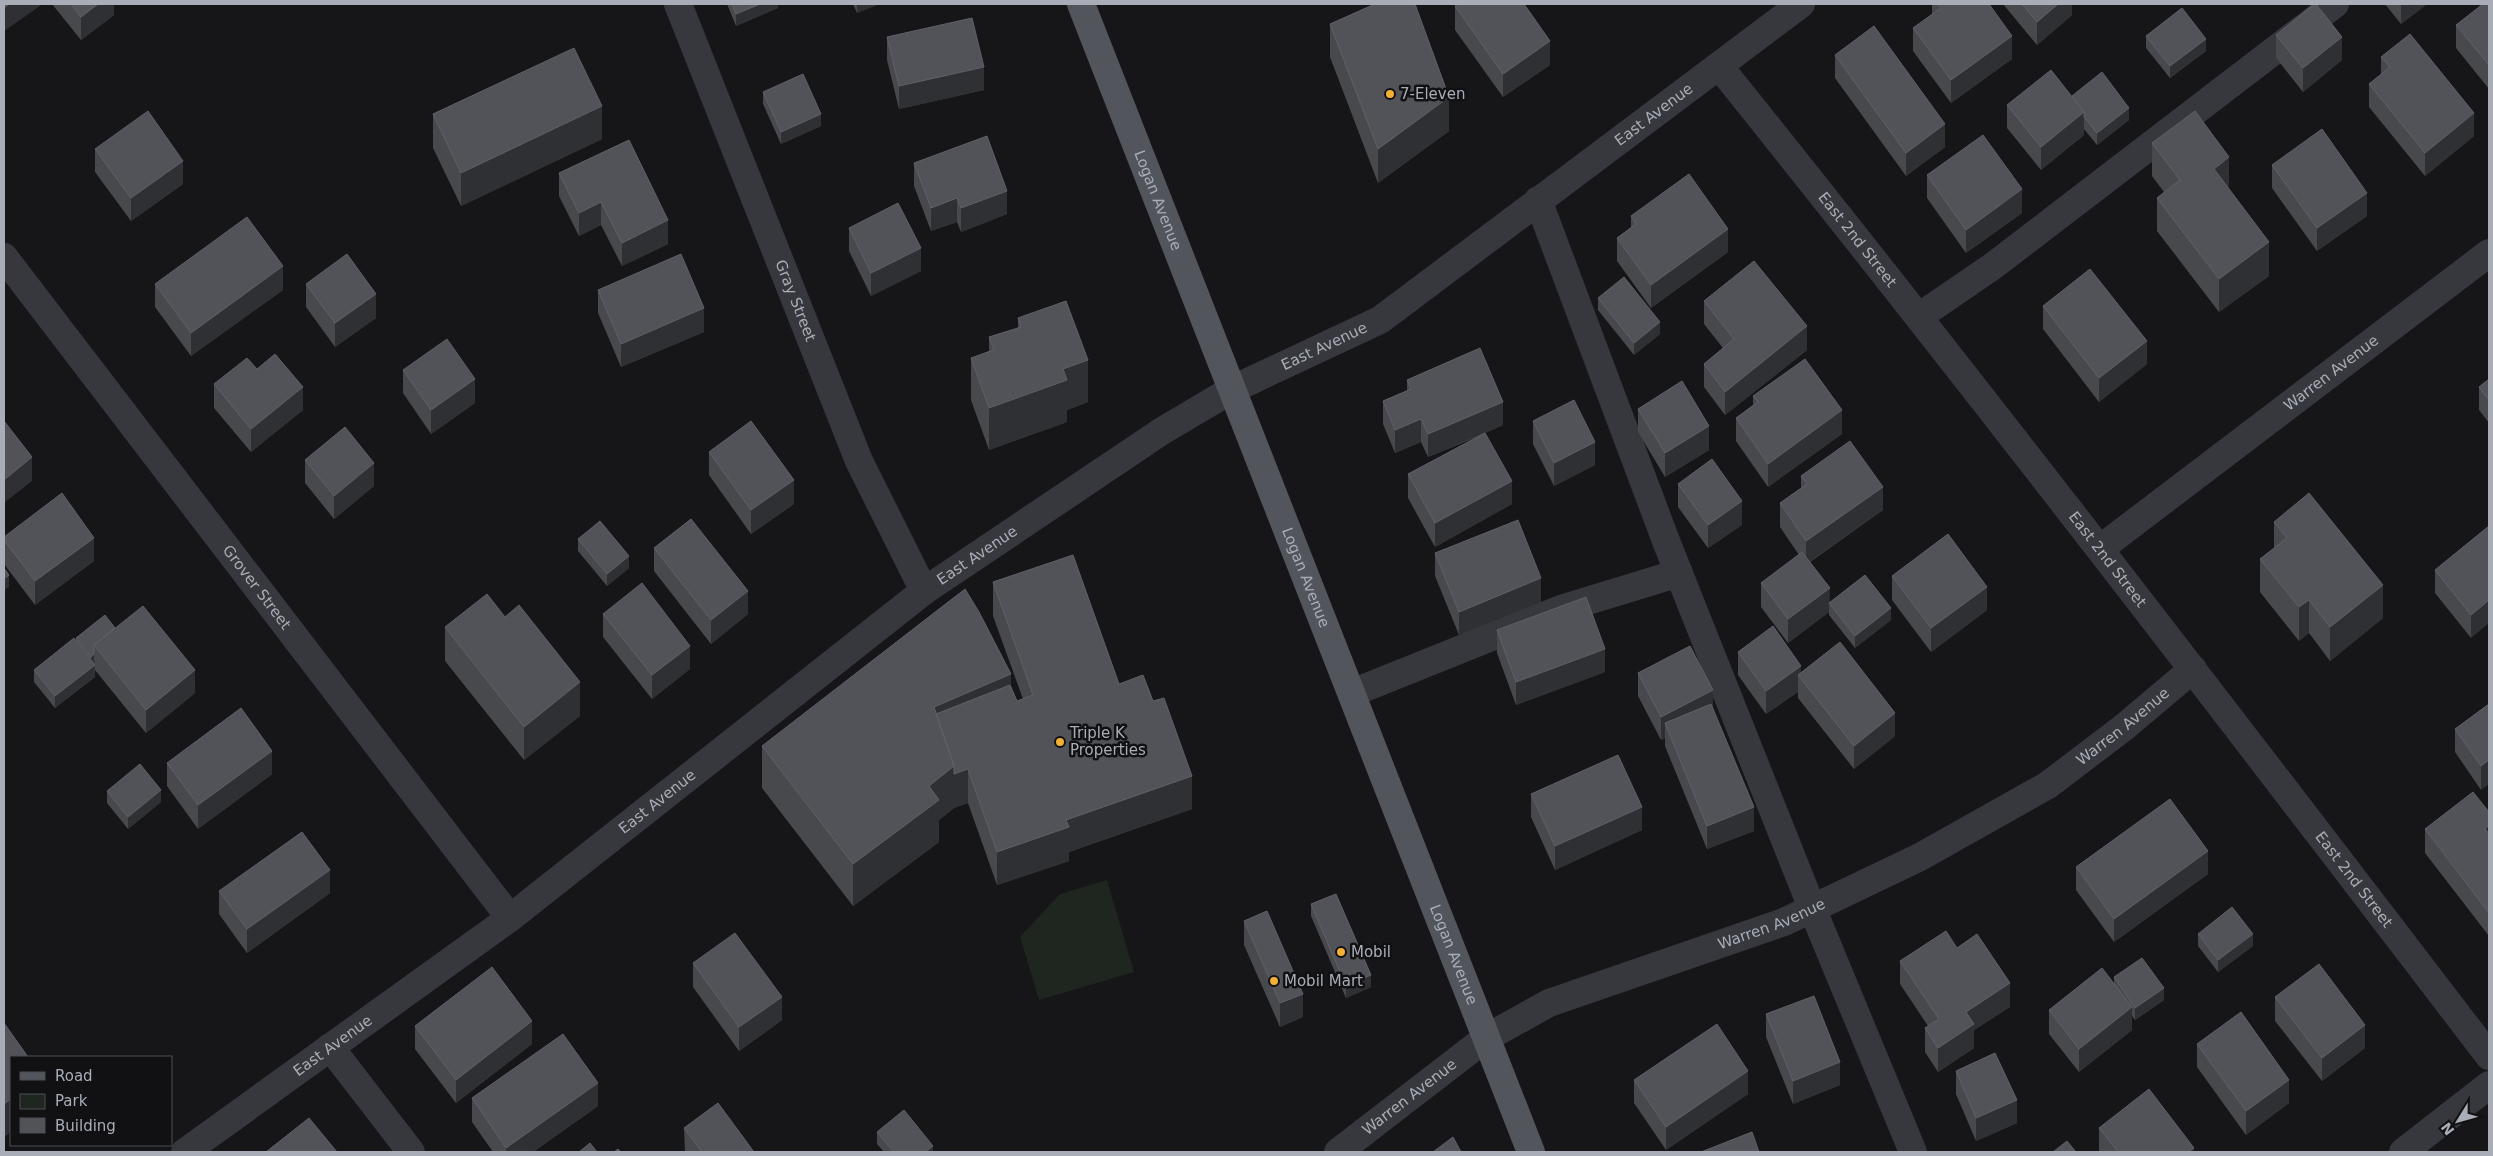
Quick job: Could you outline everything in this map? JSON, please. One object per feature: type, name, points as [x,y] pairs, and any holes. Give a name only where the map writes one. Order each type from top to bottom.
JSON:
[{"type":"main road","name":"Logan Avenue","points":[[1081,4],[1531,1152]]},
{"type":"street","name":"Gray Street","points":[[678,4],[859,461],[924,591]]},
{"type":"street","name":"East Avenue","points":[[185,1152],[510,918],[924,591],[1162,432],[1233,388],[1380,320],[1801,4]]},
{"type":"street","points":[[1920,316],[1993,266],[2335,4]]},
{"type":"street","name":"East 2nd Street","points":[[1719,66],[1920,316],[2489,1056]]},
{"type":"street","points":[[1538,200],[1679,573],[1812,908],[1913,1152]]},
{"type":"street","name":"Warren Avenue","points":[[2100,548],[2489,253]]},
{"type":"street","name":"Grover Street","points":[[4,257],[510,918]]},
{"type":"street","points":[[1352,693],[1561,608],[1679,573]]},
{"type":"street","name":"Warren Avenue","points":[[1338,1152],[1486,1038],[1549,1003],[1784,922],[1920,857],[2048,784],[2123,728],[2193,669]]},
{"type":"street","points":[[330,1047],[411,1152]]},
{"type":"street","points":[[2403,1152],[2489,1085]]},
{"type":"green space","points":[[1107,880],[1134,972],[1039,1000],[1020,937],[1060,894]]},
{"type":"building","points":[[71,4],[98,4],[81,17]]},
{"type":"building","points":[[732,4],[760,4],[736,14]]},
{"type":"building","name":"7-Eleven","points":[[1375,4],[1415,4],[1449,97],[1378,149],[1330,24]]},
{"type":"building","points":[[1459,4],[1524,4],[1550,41],[1503,74],[1455,6]]},
{"type":"building","points":[[1938,4],[1989,4],[2012,36],[1951,80],[1913,28],[1941,8]]},
{"type":"building","points":[[2022,4],[2058,4],[2037,22]]},
{"type":"building","points":[[2316,4],[2342,37],[2303,68],[2276,35]]},
{"type":"building","points":[[2483,4],[2489,4],[2489,65],[2456,25]]},
{"type":"building","points":[[2182,8],[2206,39],[2170,66],[2146,36]]},
{"type":"building","points":[[972,18],[984,67],[899,86],[887,37]]},
{"type":"building","points":[[1874,26],[1945,124],[1906,153],[1835,55]]},
{"type":"building","points":[[2410,34],[2474,113],[2425,153],[2369,84],[2390,67],[2381,57]]},
{"type":"building","points":[[574,48],[602,106],[461,173],[433,114]]},
{"type":"building","points":[[2051,70],[2084,112],[2041,147],[2007,105]]},
{"type":"building","points":[[2102,72],[2129,108],[2097,133],[2084,117],[2084,112],[2072,96]]},
{"type":"building","points":[[803,74],[821,114],[781,132],[763,92]]},
{"type":"building","points":[[148,111],[183,161],[131,198],[95,149]]},
{"type":"building","points":[[2195,111],[2229,157],[2214,169],[2269,242],[2219,279],[2157,198],[2180,180],[2152,143]]},
{"type":"building","points":[[2322,129],[2367,193],[2317,228],[2272,165]]},
{"type":"building","points":[[1983,135],[2022,189],[1966,230],[1927,175]]},
{"type":"building","points":[[987,136],[1007,191],[961,208],[957,198],[931,208],[914,163]]},
{"type":"building","points":[[629,140],[668,220],[622,243],[601,202],[579,213],[559,173]]},
{"type":"building","points":[[1689,174],[1728,229],[1651,285],[1617,238],[1636,224],[1631,216]]},
{"type":"building","points":[[898,203],[921,248],[871,273],[849,228]]},
{"type":"building","points":[[247,217],[283,266],[191,333],[155,284]]},
{"type":"building","points":[[347,254],[376,294],[335,323],[306,284]]},
{"type":"building","points":[[681,254],[704,308],[621,344],[598,290]]},
{"type":"building","points":[[1754,261],[1807,326],[1725,392],[1704,364],[1734,339],[1704,301]]},
{"type":"building","points":[[2090,269],[2147,341],[2099,378],[2043,306]]},
{"type":"building","points":[[1624,277],[1660,322],[1634,343],[1598,298]]},
{"type":"building","points":[[1066,301],[1088,360],[1063,369],[1067,380],[989,408],[971,358],[994,350],[989,337],[1021,327],[1018,318]]},
{"type":"building","points":[[447,339],[475,379],[431,410],[403,370]]},
{"type":"building","points":[[1480,348],[1503,402],[1428,434],[1421,419],[1395,430],[1383,401],[1411,389],[1407,380]]},
{"type":"building","points":[[275,354],[303,387],[251,429],[214,384],[247,358],[257,369]]},
{"type":"building","points":[[1805,359],[1842,410],[1768,464],[1736,418],[1758,402],[1753,396]]},
{"type":"building","points":[[2489,379],[2489,400],[2479,387]]},
{"type":"building","points":[[1682,381],[1709,426],[1665,453],[1638,409]]},
{"type":"building","points":[[1574,400],[1595,442],[1554,463],[1533,421]]},
{"type":"building","points":[[4,421],[32,457],[4,480]]},
{"type":"building","points":[[751,421],[794,480],[751,510],[709,452]]},
{"type":"building","points":[[345,427],[374,463],[334,496],[305,460]]},
{"type":"building","points":[[1485,433],[1512,481],[1435,523],[1408,474]]},
{"type":"building","points":[[1850,441],[1883,487],[1806,541],[1780,503],[1807,484],[1801,476]]},
{"type":"building","points":[[1712,459],[1742,501],[1708,525],[1678,484]]},
{"type":"building","points":[[62,493],[94,538],[35,581],[4,540],[4,537]]},
{"type":"building","points":[[2309,493],[2383,585],[2330,627],[2309,600],[2299,607],[2260,559],[2287,538],[2274,522]]},
{"type":"building","points":[[691,519],[748,591],[711,620],[654,548]]},
{"type":"building","points":[[1518,520],[1541,578],[1459,612],[1435,553]]},
{"type":"building","points":[[600,521],[629,556],[607,574],[578,539]]},
{"type":"building","points":[[2489,526],[2489,600],[2471,615],[2435,570]]},
{"type":"building","points":[[1948,534],[1987,587],[1931,628],[1892,576]]},
{"type":"building","points":[[1802,552],[1830,588],[1788,619],[1761,583]]},
{"type":"building","name":"Triple K Properties","points":[[1073,555],[1119,684],[1143,675],[1153,701],[1164,698],[1192,776],[1066,820],[1069,827],[997,852],[968,769],[954,774],[954,766],[936,714],[1010,685],[1017,701],[1033,695],[993,582]]},
{"type":"building","points":[[4,568],[9,575],[4,579]]},
{"type":"building","points":[[1865,575],[1891,608],[1855,636],[1829,603]]},
{"type":"building","points":[[642,583],[690,646],[652,675],[603,614]]},
{"type":"building","points":[[965,589],[1011,674],[934,707],[954,766],[929,786],[939,800],[853,864],[762,746]]},
{"type":"building","points":[[487,594],[505,617],[519,605],[580,682],[524,727],[445,627]]},
{"type":"building","points":[[1586,597],[1605,649],[1516,682],[1497,630]]},
{"type":"building","points":[[143,606],[195,670],[146,710],[94,645]]},
{"type":"building","points":[[105,615],[115,628],[94,645],[94,654],[91,657],[76,638]]},
{"type":"building","points":[[1773,626],[1801,666],[1766,691],[1738,652]]},
{"type":"building","points":[[74,638],[95,665],[55,696],[34,670]]},
{"type":"building","points":[[1840,642],[1895,713],[1854,746],[1798,675]]},
{"type":"building","points":[[1690,646],[1713,690],[1661,717],[1638,673]]},
{"type":"building","points":[[1711,704],[1754,807],[1707,826],[1665,723]]},
{"type":"building","points":[[2489,704],[2489,760],[2481,766],[2455,729]]},
{"type":"building","points":[[241,708],[272,751],[198,805],[167,763]]},
{"type":"building","points":[[1618,755],[1642,807],[1555,846],[1531,794]]},
{"type":"building","points":[[140,764],[161,790],[128,817],[107,791]]},
{"type":"building","points":[[2473,792],[2489,812],[2489,825],[2485,829],[2489,834],[2489,913],[2425,829]]},
{"type":"building","points":[[2170,799],[2208,851],[2114,919],[2076,867]]},
{"type":"building","points":[[302,832],[330,870],[247,929],[219,891]]},
{"type":"building","name":"Mobil","points":[[1336,894],[1371,975],[1346,986],[1311,904]]},
{"type":"building","points":[[2232,907],[2253,934],[2218,960],[2198,934]]},
{"type":"building","points":[[1267,911],[1303,994],[1280,1003],[1244,921]]},
{"type":"building","points":[[1946,931],[1957,948],[1977,934],[2010,983],[1966,1012],[1974,1024],[1938,1048],[1925,1028],[1939,1019],[1900,961]]},
{"type":"building","points":[[735,933],[782,997],[739,1027],[693,963]]},
{"type":"building","points":[[2142,958],[2164,988],[2135,1008],[2114,977]]},
{"type":"building","points":[[2319,964],[2365,1025],[2322,1058],[2275,997]]},
{"type":"building","points":[[492,967],[532,1021],[456,1080],[415,1026]]},
{"type":"building","points":[[2102,968],[2132,1007],[2079,1049],[2049,1010]]},
{"type":"building","points":[[1814,996],[1840,1062],[1793,1081],[1766,1014]]},
{"type":"building","points":[[2241,1012],[2289,1080],[2246,1111],[2197,1044]]},
{"type":"building","points":[[4,1023],[27,1056],[10,1056],[10,1100],[4,1104]]},
{"type":"building","points":[[1717,1024],[1748,1071],[1666,1127],[1634,1080]]},
{"type":"building","points":[[563,1034],[598,1083],[506,1148],[472,1098]]},
{"type":"building","points":[[1995,1053],[2017,1100],[1976,1118],[1956,1071]]},
{"type":"building","points":[[2149,1089],[2194,1148],[2187,1152],[2118,1152],[2099,1128]]},
{"type":"building","points":[[718,1103],[754,1152],[702,1152],[684,1128]]},
{"type":"building","points":[[904,1110],[933,1146],[925,1152],[894,1152],[877,1132]]},
{"type":"building","points":[[309,1118],[337,1152],[266,1152]]},
{"type":"building","points":[[1752,1132],[1759,1152],[1701,1152]]},
{"type":"building","points":[[1453,1137],[1461,1152],[1433,1152]]},
{"type":"building","points":[[2067,1141],[2076,1152],[2053,1152]]},
{"type":"building","points":[[590,1143],[597,1152],[579,1152]]},
{"type":"place","name":"7-Eleven","points":[[1390,94]]},
{"type":"place","name":"Triple K Properties","points":[[1060,742]]},
{"type":"place","name":"Mobil","points":[[1341,952]]},
{"type":"place","name":"Mobil Mart","points":[[1274,981]]}]
